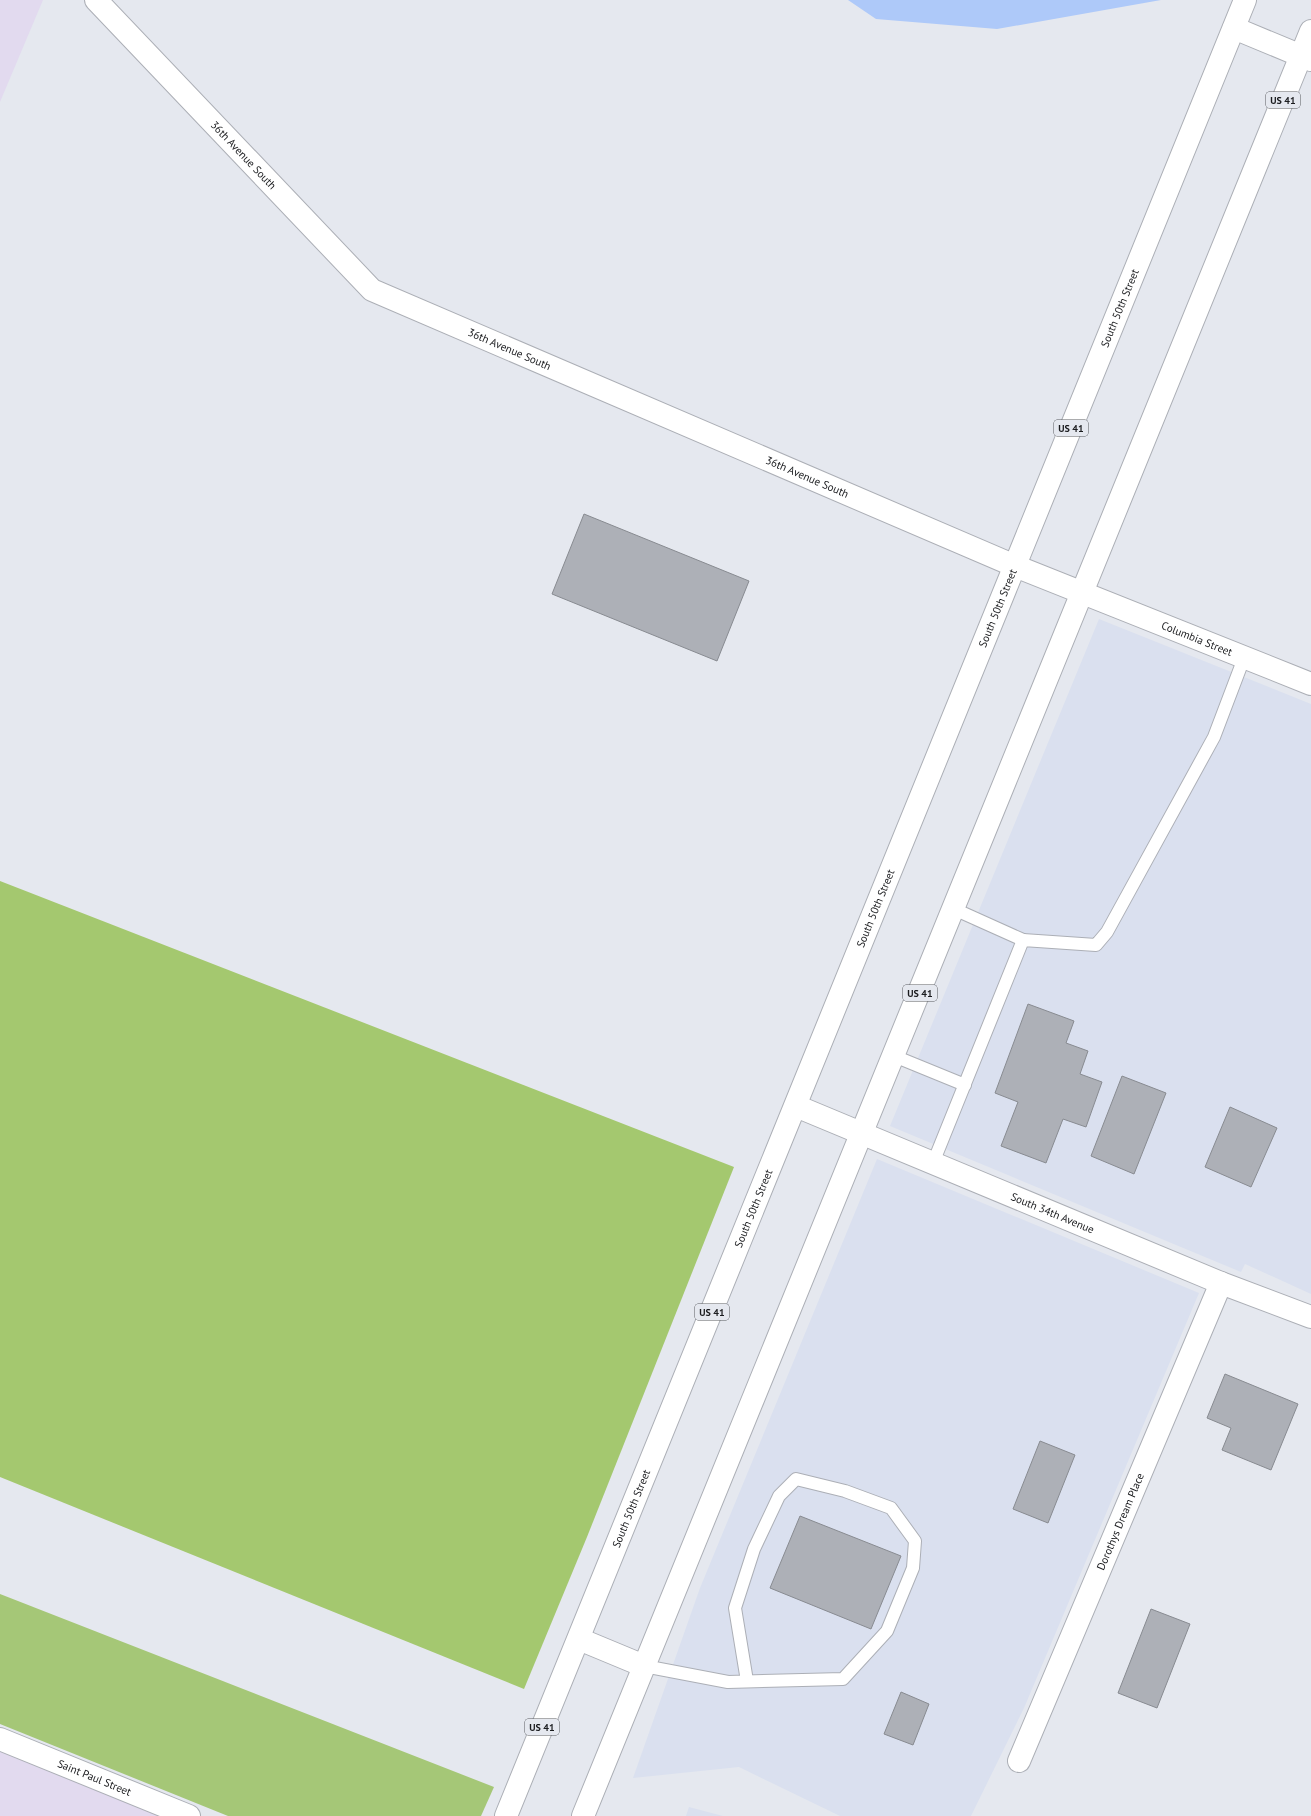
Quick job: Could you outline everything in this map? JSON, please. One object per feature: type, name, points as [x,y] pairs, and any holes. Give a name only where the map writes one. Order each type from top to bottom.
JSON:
[{"type":"main road","name":"36th Avenue South","points":[[96,0],[372,290],[1015,566],[1082,593]]},
{"type":"main road","name":"South 50th Street","points":[[506,1816],[1245,0]]},
{"type":"main road","points":[[1234,28],[1306,58]]},
{"type":"main road","name":"US 41","points":[[583,1816],[1082,593],[1306,58],[1311,31]]},
{"type":"main road","name":"Columbia Street","points":[[1082,593],[1311,684]]},
{"type":"main road","name":"South 34th Avenue","points":[[796,1106],[1221,1283],[1311,1317]]},
{"type":"main road","name":"Dorothys Dream Place","points":[[1019,1761],[1221,1283]]},
{"type":"main road","points":[[579,1639],[644,1666]]},
{"type":"main road","name":"Saint Paul Street","points":[[0,1739],[188,1816]]},
{"type":"lane","points":[[954,909],[1023,940],[1096,945],[1108,932],[1214,737],[1244,658]]},
{"type":"lane","points":[[934,1163],[1023,940]]},
{"type":"lane","points":[[894,1056],[965,1085]]},
{"type":"lane","points":[[644,1666],[728,1682],[843,1679],[887,1631],[914,1568],[915,1541],[891,1508],[845,1491],[796,1479],[778,1496],[754,1549],[735,1608],[747,1681]]},
{"type":"shaded area","points":[[0,0],[43,0],[0,102]]},
{"type":"shaded area","points":[[1099,619],[1311,704],[1311,1294],[1245,1264],[1241,1272],[890,1126]]},
{"type":"shaded area","points":[[877,1159],[1199,1293],[1024,1708],[971,1816],[840,1816],[739,1767],[633,1778],[700,1588]]},
{"type":"shaded area","points":[[0,1744],[180,1816],[0,1816]]},
{"type":"shaded area","points":[[689,1807],[723,1816],[686,1816]]},
{"type":"green space","points":[[0,881],[734,1167],[587,1537],[524,1689],[0,1477]]},
{"type":"green space","points":[[0,1594],[494,1787],[481,1816],[228,1816],[0,1724]]},
{"type":"water","points":[[848,0],[1161,0],[997,29],[876,19]]},
{"type":"building","points":[[584,514],[749,581],[717,661],[552,594]]},
{"type":"building","points":[[1028,1004],[1074,1021],[1066,1043],[1088,1051],[1080,1074],[1102,1082],[1086,1127],[1063,1119],[1046,1163],[1001,1146],[1018,1102],[995,1093]]},
{"type":"building","points":[[1122,1076],[1166,1093],[1134,1174],[1091,1156]]},
{"type":"building","points":[[1230,1107],[1277,1128],[1251,1187],[1205,1167]]},
{"type":"building","points":[[1225,1374],[1298,1404],[1271,1470],[1222,1450],[1231,1428],[1207,1418]]},
{"type":"building","points":[[1040,1441],[1075,1455],[1048,1523],[1013,1509]]},
{"type":"building","points":[[800,1516],[901,1556],[871,1629],[770,1588]]},
{"type":"building","points":[[1151,1609],[1190,1624],[1157,1708],[1118,1693]]},
{"type":"building","points":[[901,1692],[929,1704],[913,1745],[884,1734]]}]
